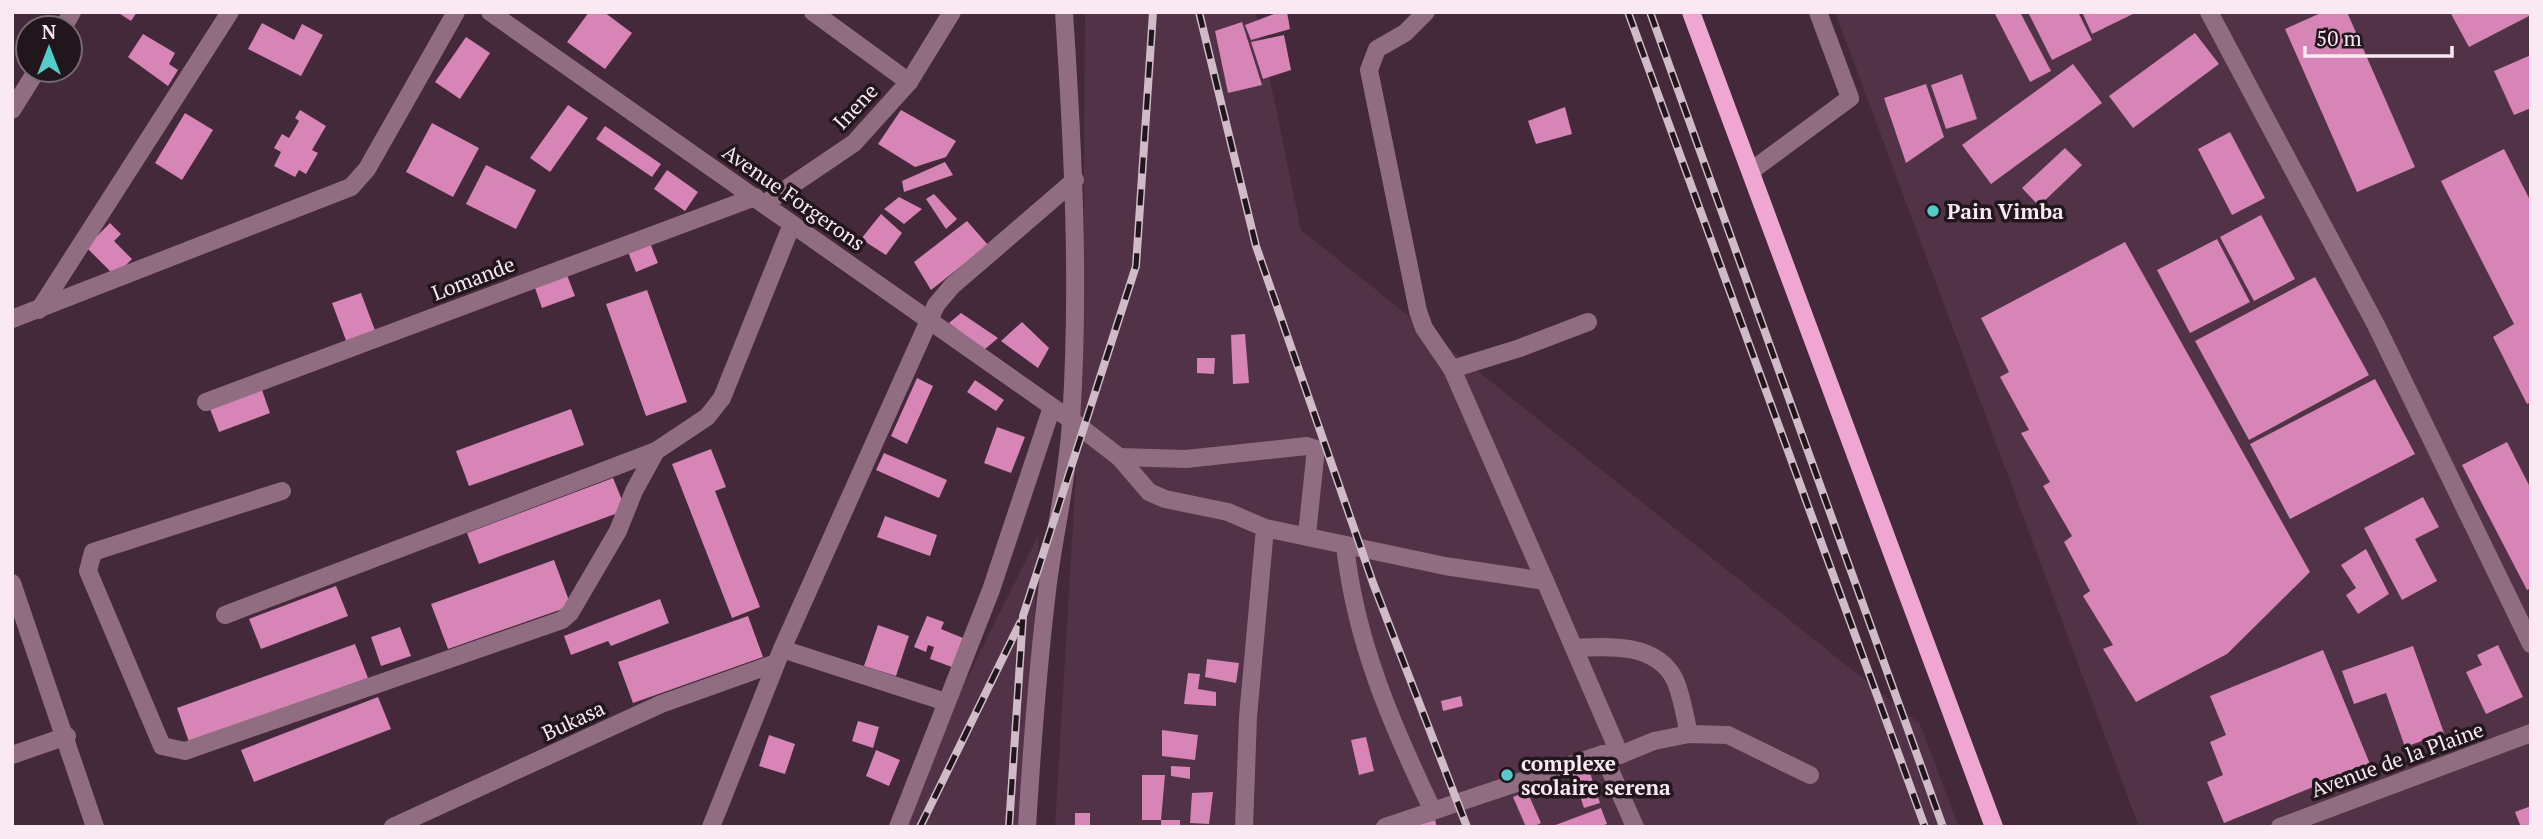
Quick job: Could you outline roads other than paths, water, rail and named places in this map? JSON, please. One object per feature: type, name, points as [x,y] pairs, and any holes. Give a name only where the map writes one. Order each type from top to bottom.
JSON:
[{"type":"main road","points":[[1691,12],[1994,827]]},
{"type":"street","points":[[39,310],[230,12]]},
{"type":"street","points":[[12,319],[351,187],[366,169],[456,12]]},
{"type":"street","name":"Avenue Forgerons","points":[[490,12],[1071,420],[1119,457],[1149,492],[1165,499],[1228,512],[1265,528],[1307,534],[1345,545],[1445,566],[1545,582]]},
{"type":"street","points":[[813,12],[909,82]]},
{"type":"street","name":"Inene","points":[[760,200],[854,144],[909,82],[952,12]]},
{"type":"street","points":[[1027,827],[1032,734],[1047,595],[1066,483],[1078,273],[1064,12]]},
{"type":"street","points":[[1426,12],[1405,33],[1377,49],[1370,59],[1369,70],[1414,297],[1424,328],[1452,369],[1575,648],[1636,827]]},
{"type":"street","points":[[1751,171],[1850,98],[1818,12]]},
{"type":"street","points":[[2209,12],[2376,326],[2531,644]]},
{"type":"street","points":[[15,99],[26,84]]},
{"type":"street","points":[[711,827],[779,656],[936,305],[952,286],[1075,180]]},
{"type":"street","name":"Lomande","points":[[206,402],[760,200]]},
{"type":"street","points":[[225,615],[656,451],[707,417],[722,398],[792,224]]},
{"type":"street","points":[[1452,369],[1520,348],[1588,322]]},
{"type":"street","points":[[898,827],[991,590],[1052,407]]},
{"type":"street","points":[[1119,457],[1186,459],[1307,446],[1316,449],[1307,534]]},
{"type":"street","points":[[282,491],[93,552],[89,560],[88,571],[162,746],[185,751],[562,620],[577,607],[618,531],[634,491],[656,451]]},
{"type":"street","points":[[1244,827],[1248,717],[1265,528]]},
{"type":"street","points":[[1345,545],[1350,591],[1373,676],[1432,809]]},
{"type":"street","points":[[12,583],[67,736],[95,827]]},
{"type":"street","points":[[1575,648],[1612,646],[1640,652],[1661,663],[1674,680],[1689,734]]},
{"type":"street","points":[[779,656],[946,702]]},
{"type":"street","name":"Bukasa","points":[[393,827],[661,704],[779,656]]},
{"type":"street","name":"Avenue de la Plaine","points":[[2280,827],[2531,733]]},
{"type":"street","points":[[1385,827],[1432,809],[1654,741],[1689,734],[1728,735],[1810,775]]},
{"type":"street","points":[[12,755],[67,736]]},
{"type":"railway","points":[[1009,827],[1023,616],[1136,266],[1153,12]]},
{"type":"railway","points":[[1199,12],[1256,246],[1373,583],[1467,827]]},
{"type":"railway","points":[[1628,12],[1925,827]]},
{"type":"railway","points":[[1650,12],[1943,827]]},
{"type":"railway","points":[[920,827],[1020,623]]},
{"type":"place","name":"Pain Vimba","points":[[1933,211]]},
{"type":"place","name":"complexe scolaire serena","points":[[1507,775]]}]
